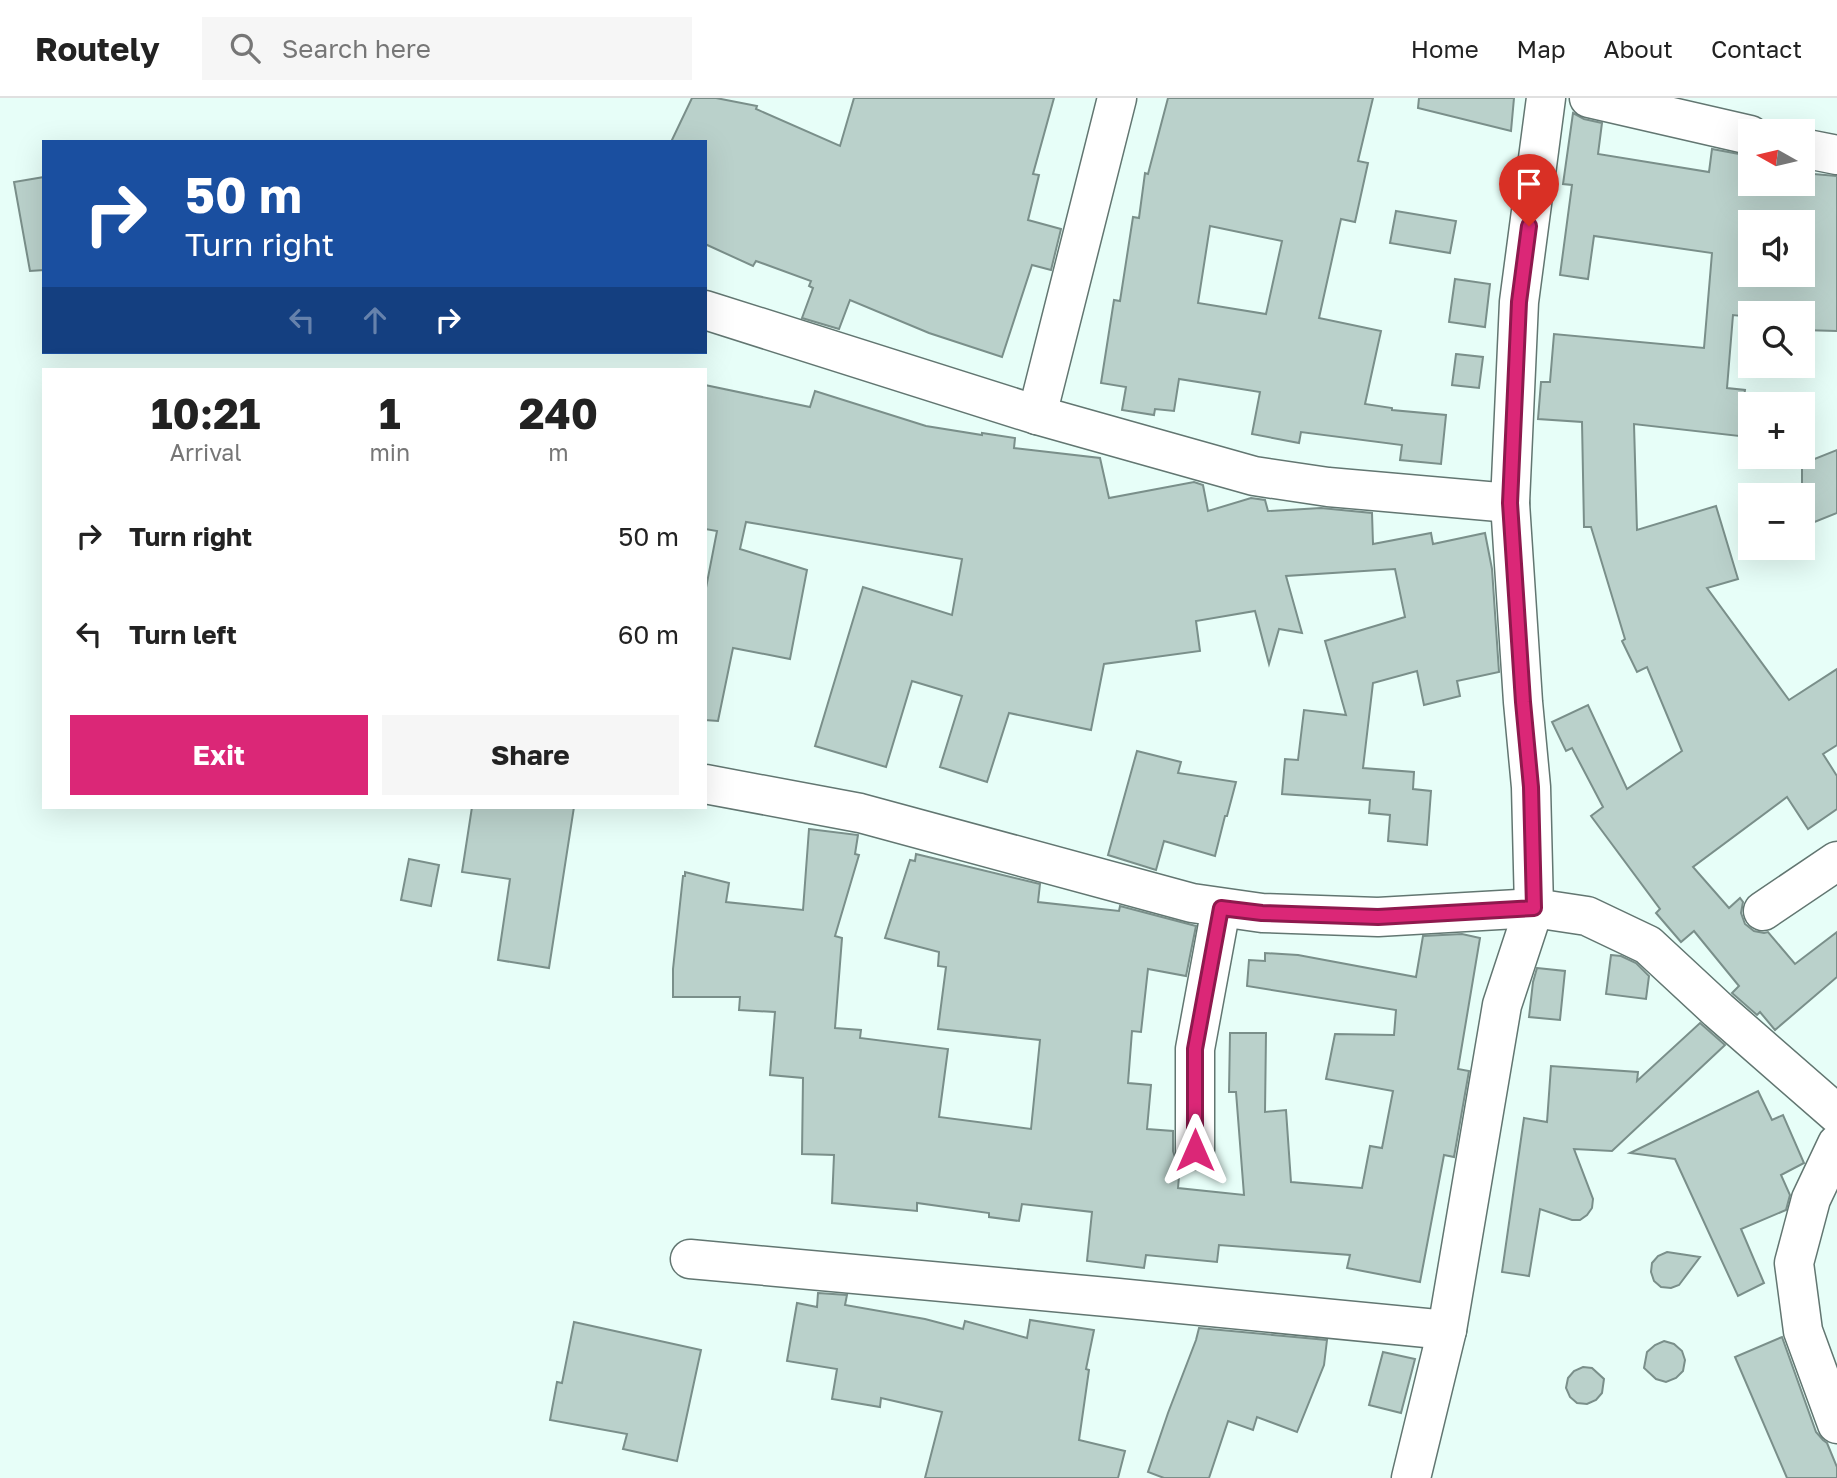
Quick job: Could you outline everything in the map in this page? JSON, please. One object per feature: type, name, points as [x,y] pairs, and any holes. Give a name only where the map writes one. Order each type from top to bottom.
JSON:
[{"type":"street","points":[[1037,415],[1118,98]]},
{"type":"street","points":[[1410,1478],[1447,1330],[1502,1005],[1534,908],[1531,787],[1510,503],[1519,302],[1546,98]]},
{"type":"street","points":[[1589,98],[1738,132]]},
{"type":"street","points":[[1815,151],[1837,155]]},
{"type":"street","points":[[707,311],[1037,415],[1254,476],[1328,487],[1510,503]]},
{"type":"street","points":[[707,785],[860,814],[1192,903],[1221,908],[1262,913],[1378,917],[1534,908],[1587,916],[1648,945],[1837,1114]]},
{"type":"street","points":[[1763,911],[1837,860]]},
{"type":"street","points":[[1195,1150],[1195,1049],[1221,908]]},
{"type":"street","points":[[1837,1144],[1811,1199],[1794,1263],[1802,1331],[1837,1424]]},
{"type":"street","points":[[690,1259],[1447,1330]]},
{"type":"building","points":[[692,98],[716,98],[757,106],[756,109],[840,146],[854,98],[1054,98],[1033,174],[1039,175],[1028,220],[1061,229],[1051,270],[1032,265],[1002,357],[929,333],[850,300],[839,329],[802,318],[813,288],[809,286],[811,281],[756,261],[753,266],[707,245],[707,140],[672,140]]},
{"type":"building","points":[[1168,98],[1373,98],[1358,161],[1368,163],[1355,222],[1341,219],[1319,318],[1381,331],[1365,404],[1392,410],[1446,415],[1441,464],[1400,460],[1402,445],[1301,432],[1299,443],[1252,434],[1260,392],[1179,379],[1174,411],[1155,409],[1154,415],[1122,410],[1126,387],[1101,383],[1114,300],[1120,301],[1133,217],[1139,218],[1145,173],[1148,174]],"holes":[[[1210,226],[1282,241],[1266,314],[1198,303]]]},
{"type":"building","points":[[1419,98],[1514,98],[1511,131],[1418,108]]},
{"type":"building","points":[[1573,113],[1602,123],[1598,154],[1709,172],[1712,149],[1738,154],[1738,196],[1815,196],[1815,174],[1837,176],[1837,331],[1815,330],[1815,301],[1738,301],[1738,316],[1733,315],[1727,388],[1745,390],[1738,392],[1738,436],[1634,424],[1637,530],[1716,506],[1738,579],[1707,588],[1789,700],[1837,669],[1837,745],[1823,754],[1837,776],[1837,809],[1808,829],[1787,797],[1693,867],[1729,908],[1740,898],[1743,902],[1741,913],[1745,924],[1754,931],[1768,932],[1795,964],[1837,932],[1837,977],[1775,1030],[1760,1012],[1757,1015],[1732,993],[1739,986],[1694,931],[1681,942],[1656,913],[1660,909],[1591,816],[1603,807],[1572,748],[1566,751],[1552,722],[1588,705],[1627,789],[1682,751],[1647,667],[1637,672],[1622,641],[1625,639],[1591,527],[1584,527],[1582,422],[1538,419],[1541,382],[1550,382],[1554,334],[1704,348],[1712,253],[1594,236],[1588,279],[1560,275],[1572,185],[1563,184]]},
{"type":"building","points":[[42,177],[42,270],[30,271],[14,182]]},
{"type":"building","points":[[1396,211],[1456,221],[1450,253],[1390,243]]},
{"type":"building","points":[[1455,279],[1490,284],[1485,327],[1449,322]]},
{"type":"building","points":[[1456,354],[1483,357],[1479,388],[1452,385]]},
{"type":"building","points":[[707,385],[810,407],[815,391],[926,426],[1015,438],[1014,448],[1100,458],[1109,498],[1194,482],[1203,485],[1208,511],[1251,498],[1265,500],[1268,511],[1321,508],[1372,513],[1373,544],[1431,533],[1433,544],[1485,533],[1492,569],[1499,672],[1457,681],[1460,696],[1424,705],[1417,671],[1373,683],[1363,768],[1414,772],[1413,789],[1431,791],[1427,845],[1388,841],[1390,815],[1369,813],[1370,800],[1282,794],[1285,759],[1298,760],[1304,710],[1346,715],[1325,641],[1405,617],[1395,569],[1286,576],[1302,633],[1279,629],[1269,664],[1255,611],[1196,621],[1200,651],[1104,664],[1091,730],[1009,713],[987,782],[940,767],[962,696],[912,681],[886,767],[815,746],[863,587],[952,615],[962,559],[746,522],[740,549],[807,570],[790,659],[733,648],[718,721],[707,720],[707,583],[717,531],[707,529]]},
{"type":"building","points":[[1837,450],[1837,513],[1815,522],[1815,483],[1802,483],[1802,469],[1815,469],[1815,459]]},
{"type":"building","points":[[1137,751],[1181,762],[1178,773],[1236,782],[1215,856],[1164,841],[1156,870],[1108,855]]},
{"type":"building","points":[[472,809],[574,809],[549,968],[498,960],[510,879],[462,872]]},
{"type":"building","points":[[809,829],[858,835],[855,854],[859,855],[835,936],[842,938],[835,1028],[861,1030],[860,1038],[948,1049],[939,1117],[1031,1129],[1040,1040],[938,1029],[946,967],[938,966],[939,952],[885,938],[910,860],[915,861],[916,854],[1040,884],[1038,902],[1119,911],[1120,906],[1196,926],[1186,976],[1148,969],[1141,1032],[1132,1031],[1128,1083],[1151,1085],[1147,1129],[1173,1131],[1173,1151],[1180,1165],[1178,1188],[1244,1195],[1236,1092],[1229,1092],[1230,1033],[1266,1033],[1265,1112],[1286,1110],[1291,1182],[1362,1188],[1370,1146],[1382,1148],[1393,1091],[1326,1079],[1335,1034],[1394,1035],[1396,1010],[1247,986],[1249,960],[1265,961],[1265,953],[1298,955],[1416,977],[1423,936],[1462,934],[1480,938],[1458,1069],[1469,1071],[1454,1157],[1444,1155],[1420,1282],[1347,1268],[1350,1255],[1219,1245],[1217,1262],[1146,1255],[1144,1268],[1087,1261],[1092,1212],[1022,1204],[1019,1221],[989,1217],[989,1213],[917,1203],[917,1211],[832,1203],[834,1155],[802,1154],[803,1078],[770,1075],[775,1012],[739,1010],[740,997],[673,997],[673,969],[685,872],[729,883],[726,902],[803,910]]},
{"type":"building","points":[[409,859],[439,865],[431,906],[401,900]]},
{"type":"building","points":[[1611,955],[1636,963],[1649,976],[1646,999],[1606,994]]},
{"type":"building","points":[[1537,968],[1565,971],[1560,1020],[1529,1017]]},
{"type":"building","points":[[1700,1023],[1725,1045],[1612,1151],[1574,1149],[1593,1199],[1592,1208],[1580,1220],[1572,1220],[1540,1209],[1529,1276],[1502,1272],[1524,1118],[1547,1122],[1551,1066],[1638,1072],[1637,1081]]},
{"type":"building","points":[[1758,1091],[1772,1120],[1783,1115],[1804,1163],[1781,1175],[1790,1195],[1786,1210],[1741,1229],[1764,1283],[1738,1296],[1675,1159],[1630,1153]]},
{"type":"building","points":[[1667,1252],[1700,1257],[1679,1285],[1671,1288],[1661,1287],[1654,1281],[1651,1272],[1652,1263]]},
{"type":"building","points":[[818,1293],[847,1295],[845,1305],[925,1319],[963,1329],[965,1321],[1027,1338],[1030,1320],[1094,1330],[1086,1369],[1089,1370],[1079,1440],[1125,1451],[1118,1478],[925,1478],[942,1412],[881,1398],[880,1407],[832,1399],[837,1369],[787,1361],[797,1303],[817,1307]]},
{"type":"building","points":[[574,1322],[701,1350],[677,1461],[623,1449],[627,1434],[550,1420],[557,1382],[562,1383]]},
{"type":"building","points":[[1199,1328],[1327,1340],[1324,1365],[1297,1432],[1257,1417],[1253,1430],[1228,1421],[1209,1478],[1164,1478],[1148,1472]]},
{"type":"building","points":[[1782,1337],[1816,1432],[1827,1443],[1837,1467],[1837,1478],[1787,1478],[1735,1357]]},
{"type":"building","points":[[1664,1341],[1674,1344],[1682,1351],[1685,1360],[1683,1371],[1666,1382],[1656,1379],[1644,1368],[1647,1352]]},
{"type":"building","points":[[1383,1352],[1415,1359],[1401,1413],[1369,1405]]},
{"type":"building","points":[[1583,1367],[1592,1368],[1604,1379],[1602,1393],[1587,1404],[1577,1403],[1566,1388],[1568,1378]]},
{"type":"route","points":[[1195,1150],[1195,1049],[1221,908],[1262,913],[1378,917],[1534,908],[1531,787],[1510,503],[1519,302],[1529,226]]}]
